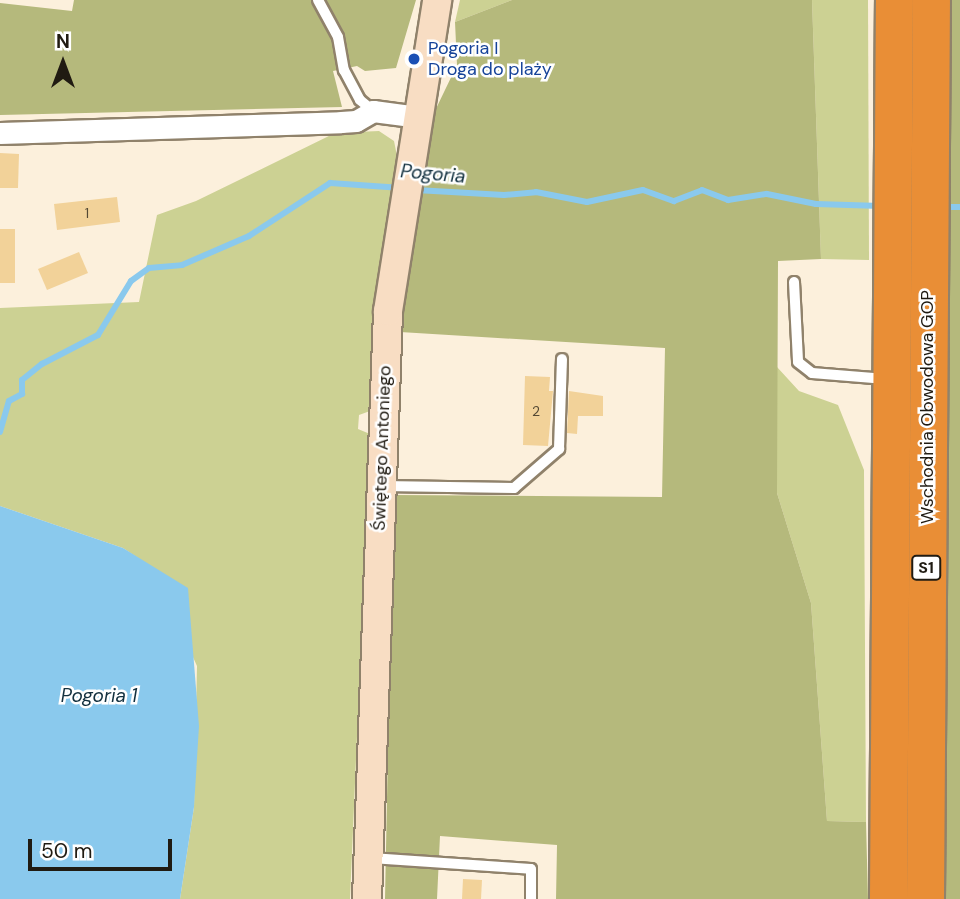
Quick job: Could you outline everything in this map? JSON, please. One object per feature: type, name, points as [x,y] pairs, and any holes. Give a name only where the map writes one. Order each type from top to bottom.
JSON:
[{"type":"highway","name":"Wschodnia Obwodowa GOP","points":[[894,0],[910,177],[925,899]]},
{"type":"highway","name":"Wschodnia Obwodowa GOP","points":[[910,177],[931,0]]},
{"type":"highway","name":"Wschodnia Obwodowa GOP","points":[[888,899],[891,379],[910,236]]},
{"type":"street","name":"Świętego Antoniego","points":[[367,899],[388,311],[437,0]]},
{"type":"street","points":[[0,133],[341,122],[356,121],[373,111],[418,117]]},
{"type":"lane","points":[[318,0],[338,37],[344,70],[360,100],[373,111]]},
{"type":"lane","points":[[794,282],[798,362],[812,373],[891,379]]},
{"type":"lane","points":[[381,486],[514,488],[559,449],[562,359]]},
{"type":"lane","points":[[368,858],[531,869],[531,899]]},
{"type":"green space","points":[[74,0],[416,0],[396,68],[365,71],[357,66],[333,71],[342,107],[0,115],[0,3],[72,11]]},
{"type":"green space","points":[[460,0],[512,0],[455,22]]},
{"type":"green space","points":[[512,0],[812,0],[821,259],[778,261],[777,493],[811,603],[827,821],[866,822],[868,899],[556,899],[557,845],[440,836],[437,899],[385,899],[393,495],[662,497],[665,348],[400,332],[432,117],[457,65],[455,22]]},
{"type":"green space","points":[[812,0],[868,0],[869,260],[821,259]]},
{"type":"green space","points":[[946,0],[960,0],[960,899],[943,899]]},
{"type":"green space","points":[[379,131],[394,141],[399,166],[377,292],[370,411],[359,415],[358,429],[370,434],[350,899],[180,899],[194,807],[197,666],[153,568],[123,548],[0,506],[0,308],[139,302],[157,215],[196,201],[335,133]]},
{"type":"green space","points":[[777,367],[799,391],[838,405],[864,470],[866,822],[827,821],[811,603],[777,493]]},
{"type":"water","name":"Pogoria 1","points":[[0,506],[123,548],[188,588],[199,726],[194,807],[180,899],[0,899]]},
{"type":"building","points":[[0,153],[19,154],[18,188],[0,188]]},
{"type":"building","points":[[117,197],[120,222],[57,230],[54,204]]},
{"type":"building","points":[[0,229],[15,229],[15,283],[0,283]]},
{"type":"building","points":[[79,252],[88,273],[47,290],[38,269]]},
{"type":"building","points":[[525,376],[550,377],[549,391],[553,391],[548,446],[523,445]]},
{"type":"building","points":[[569,391],[603,396],[603,416],[578,416],[577,434],[567,433]]},
{"type":"building","points":[[463,879],[482,880],[481,899],[462,899]]},
{"type":"waterway","name":"Pogoria","points":[[0,432],[9,401],[22,394],[22,380],[42,364],[98,335],[131,281],[149,268],[182,265],[249,236],[330,183],[402,188]]},
{"type":"waterway","name":"Pogoria","points":[[416,190],[504,195],[536,192],[587,202],[643,190],[674,201],[702,190],[728,200],[767,194],[816,204],[881,206]]},
{"type":"waterway","name":"Pogoria","points":[[941,207],[960,207]]},
{"type":"place","name":"Pogoria I Droga do plaży","points":[[414,59]]}]
